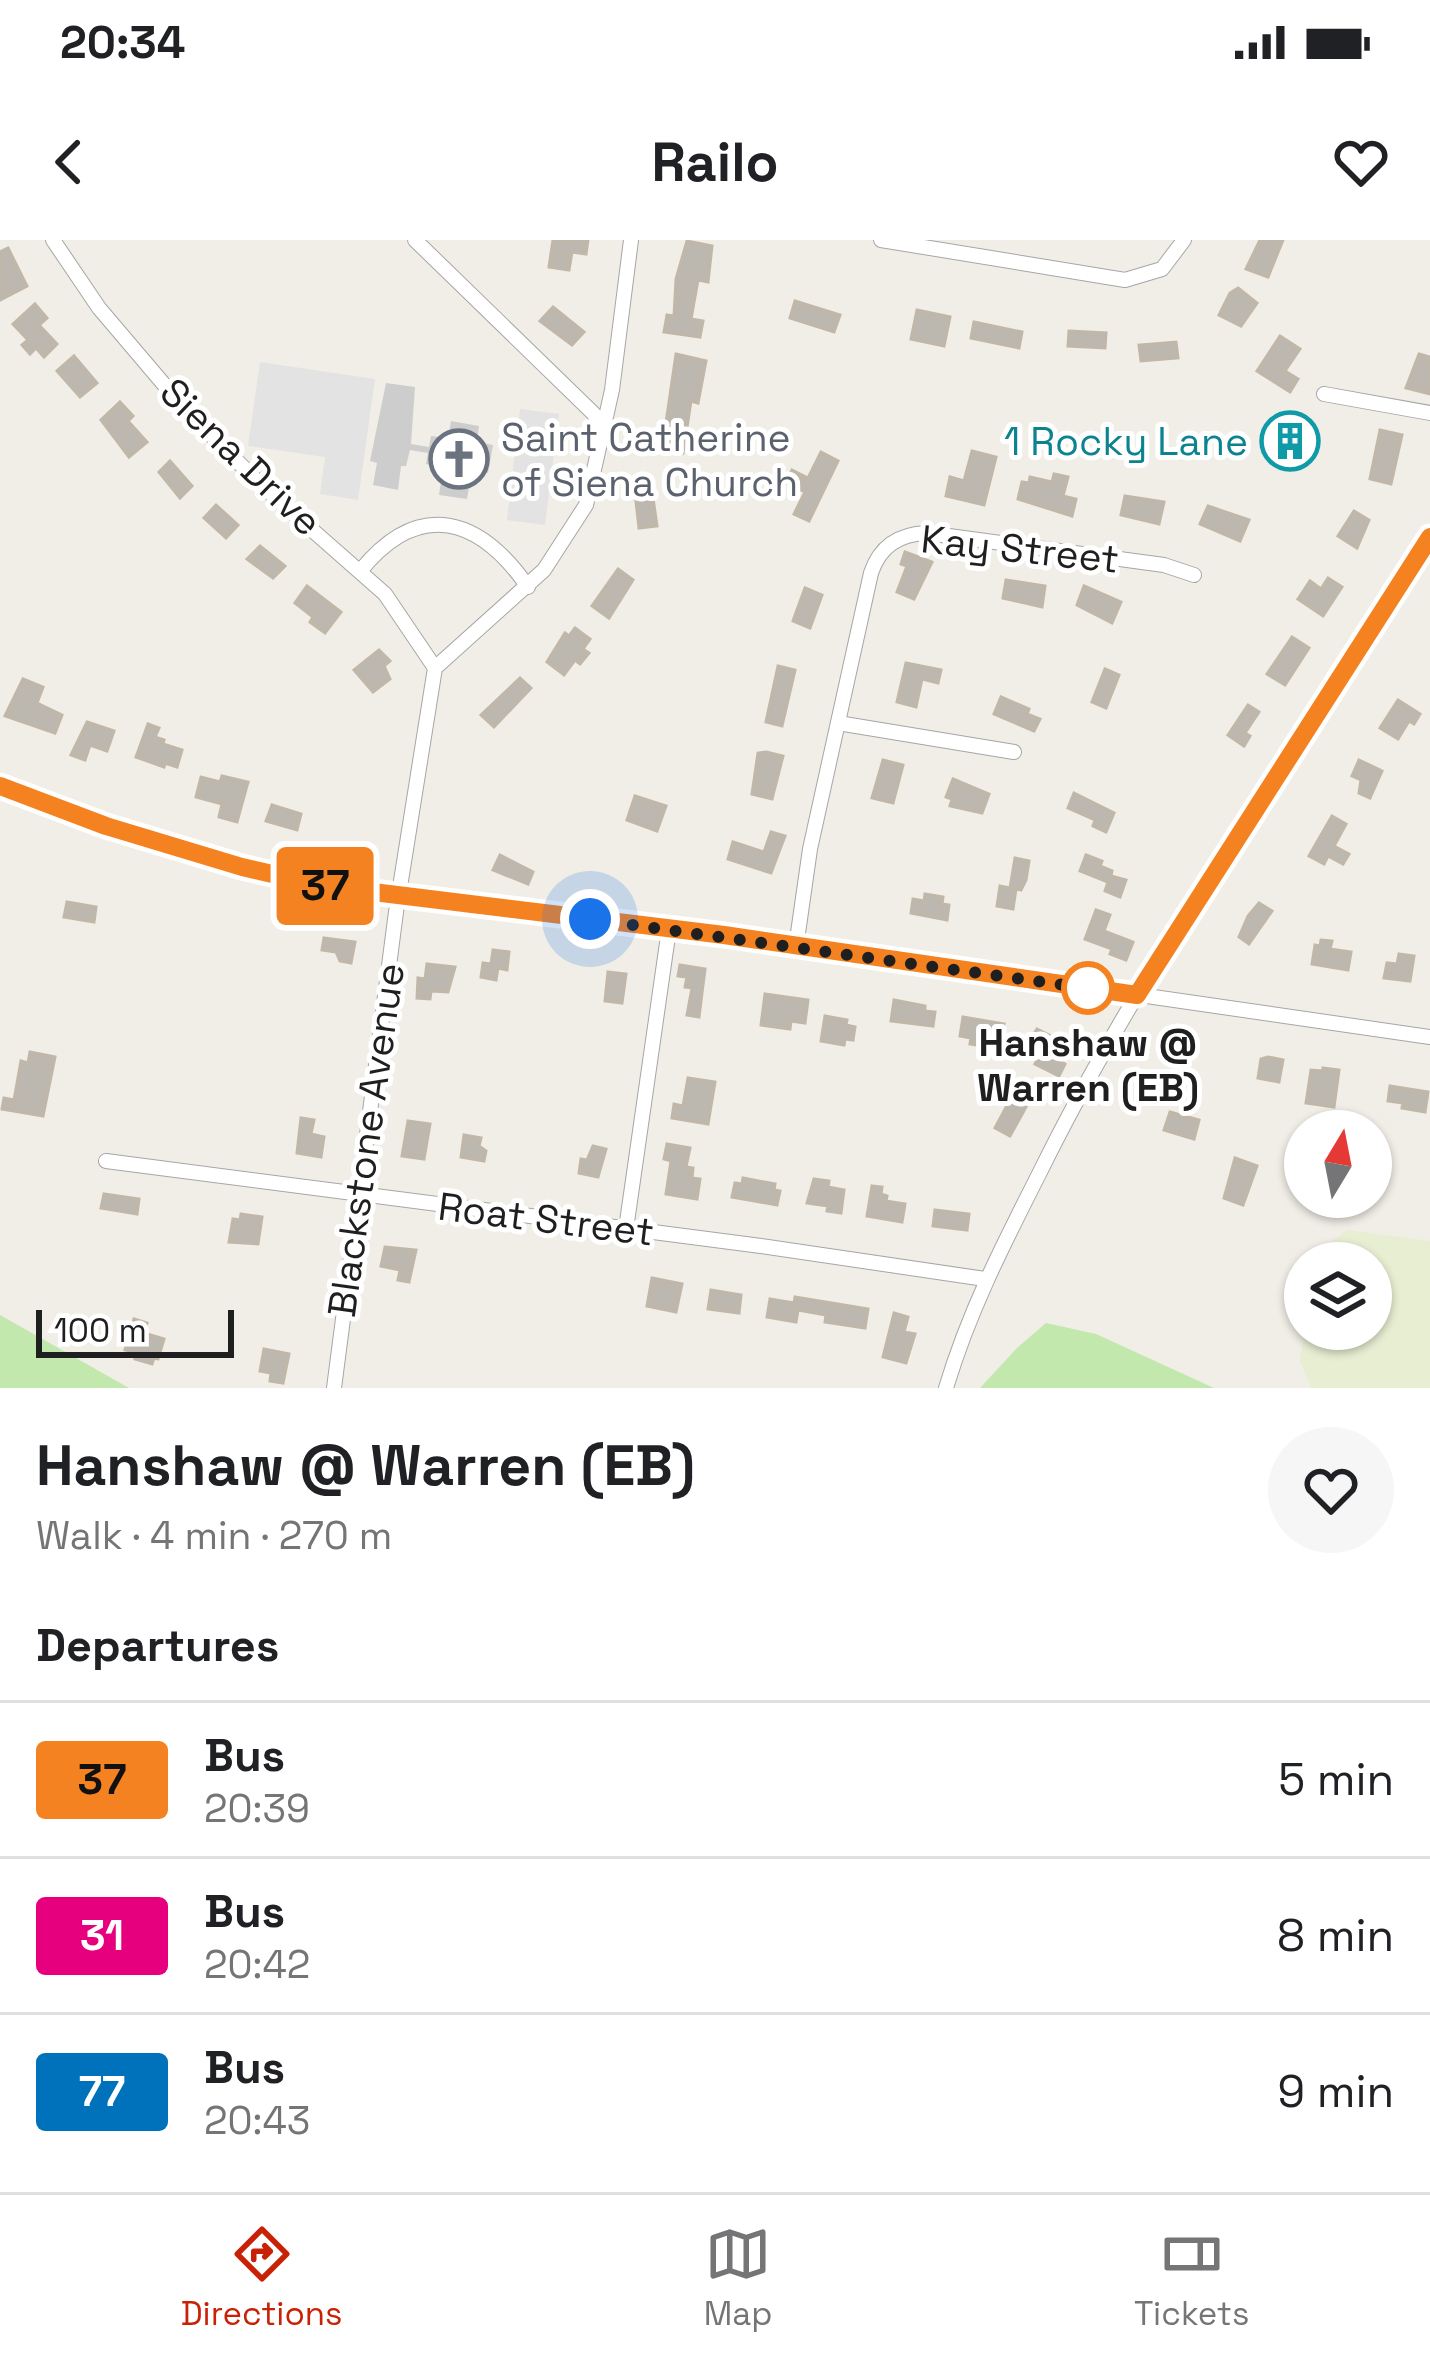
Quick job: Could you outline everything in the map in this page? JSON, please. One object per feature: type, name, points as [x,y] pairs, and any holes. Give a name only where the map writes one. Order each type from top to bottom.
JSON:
[{"type":"street","name":"Siena Drive","points":[[53,240],[109,321],[198,423],[261,485],[361,570],[398,610],[435,668]]},
{"type":"street","points":[[415,240],[594,414],[602,434]]},
{"type":"street","points":[[435,668],[528,586],[557,552],[586,505],[612,390],[632,240]]},
{"type":"street","points":[[881,240],[1125,280],[1162,269],[1184,240]]},
{"type":"street","points":[[1324,394],[1430,413]]},
{"type":"street","points":[[361,570],[402,533],[428,526],[456,527],[482,536],[504,553],[528,586]]},
{"type":"street","name":"Kay Street","points":[[796,947],[810,849],[874,563],[887,546],[906,535],[927,533],[1148,562],[1194,574]]},
{"type":"street","points":[[946,1388],[985,1279],[1085,1082],[1430,537]]},
{"type":"street","name":"Blackstone Avenue","points":[[334,1388],[399,896],[435,668]]},
{"type":"street","points":[[838,723],[1014,752]]},
{"type":"street","points":[[0,786],[242,867],[324,886],[669,929],[1430,1036]]},
{"type":"street","points":[[626,1229],[669,929]]},
{"type":"street","name":"Roat Street","points":[[106,1161],[985,1279]]},
{"type":"shaded area","points":[[260,362],[375,379],[358,500],[320,494],[325,457],[248,446]]},
{"type":"shaded area","points":[[386,383],[415,387],[411,444],[429,447],[431,436],[448,438],[451,421],[479,426],[477,442],[493,445],[488,473],[472,471],[467,499],[439,495],[443,467],[426,464],[428,453],[410,450],[406,466],[401,466],[398,490],[373,485],[377,463],[370,461]]},
{"type":"shaded area","points":[[520,409],[559,414],[545,525],[507,520]]},
{"type":"green space","points":[[1347,1230],[1430,1241],[1430,1388],[1311,1388],[1300,1361],[1302,1350],[1392,1350],[1392,1242],[1331,1242]]},
{"type":"green space","points":[[0,1315],[129,1388],[0,1388]]},
{"type":"green space","points":[[1046,1323],[1096,1334],[1214,1388],[980,1388]]},
{"type":"building","points":[[553,240],[588,240],[586,254],[572,252],[569,270],[549,267]]},
{"type":"building","points":[[1260,240],[1283,240],[1268,277],[1246,269]]},
{"type":"building","points":[[687,241],[712,246],[708,282],[698,280],[691,319],[703,321],[700,337],[664,332],[667,315],[674,316],[676,279]]},
{"type":"building","points":[[8,248],[27,286],[0,300],[0,252]]},
{"type":"building","points":[[1238,288],[1257,303],[1241,326],[1219,315],[1230,293]]},
{"type":"building","points":[[795,301],[840,315],[834,332],[790,318]]},
{"type":"building","points":[[35,304],[47,318],[39,325],[57,344],[44,357],[36,348],[30,354],[22,345],[28,340],[13,324]]},
{"type":"building","points":[[553,307],[584,332],[572,345],[540,321]]},
{"type":"building","points":[[917,310],[950,317],[944,346],[911,339]]},
{"type":"building","points":[[974,322],[1022,332],[1019,348],[971,338]]},
{"type":"building","points":[[1069,331],[1106,333],[1105,348],[1068,346]]},
{"type":"building","points":[[1280,336],[1300,349],[1285,371],[1298,379],[1290,392],[1257,371]]},
{"type":"building","points":[[1176,342],[1178,358],[1141,361],[1139,345]]},
{"type":"building","points":[[676,354],[706,361],[698,403],[691,401],[683,453],[662,450]]},
{"type":"building","points":[[1419,354],[1430,357],[1430,394],[1406,388]]},
{"type":"building","points":[[74,356],[97,383],[80,397],[57,371]]},
{"type":"building","points":[[120,402],[133,416],[128,421],[147,442],[129,457],[101,420]]},
{"type":"building","name":"1 Rocky Lane","points":[[1273,424],[1314,436],[1308,457],[1267,445]]},
{"type":"building","points":[[1380,430],[1402,435],[1391,484],[1370,479]]},
{"type":"building","points":[[972,451],[996,457],[984,505],[946,496],[950,477],[964,481]]},
{"type":"building","points":[[821,452],[838,461],[809,521],[794,514],[805,492],[786,483],[792,470],[808,478]]},
{"type":"building","points":[[170,461],[192,486],[180,498],[159,472]]},
{"type":"building","points":[[1054,474],[1068,477],[1063,496],[1076,499],[1072,516],[1018,499],[1022,482],[1029,483],[1030,477],[1052,482]]},
{"type":"building","points":[[652,491],[657,526],[639,528],[635,493]]},
{"type":"building","points":[[1125,496],[1164,502],[1159,524],[1121,515]]},
{"type":"building","points":[[216,505],[238,525],[226,538],[204,518]]},
{"type":"building","points":[[1208,506],[1249,520],[1240,541],[1200,524]]},
{"type":"building","points":[[1354,511],[1369,520],[1357,548],[1338,536]]},
{"type":"building","points":[[260,546],[285,566],[273,578],[247,559]]},
{"type":"building","points":[[905,552],[932,562],[914,599],[897,592],[907,566],[901,564]]},
{"type":"building","points":[[618,569],[633,580],[609,618],[592,606]]},
{"type":"building","points":[[1328,578],[1342,587],[1323,616],[1298,599],[1310,581],[1321,589]]},
{"type":"building","points":[[1006,580],[1045,586],[1042,607],[1003,598]]},
{"type":"building","points":[[307,586],[341,612],[325,633],[295,603]]},
{"type":"building","points":[[1084,586],[1121,602],[1112,623],[1077,605]]},
{"type":"building","points":[[805,588],[822,595],[810,628],[793,621]]},
{"type":"building","points":[[575,628],[590,639],[583,649],[589,653],[580,664],[575,660],[564,675],[547,662],[565,633],[569,636]]},
{"type":"building","points":[[1292,637],[1309,648],[1285,685],[1267,674]]},
{"type":"building","points":[[379,650],[390,661],[384,666],[390,679],[373,692],[354,670]]},
{"type":"building","points":[[906,663],[941,670],[938,683],[922,679],[916,707],[897,702]]},
{"type":"building","points":[[778,666],[795,670],[782,726],[766,722]]},
{"type":"building","points":[[1105,669],[1119,675],[1106,708],[1092,702]]},
{"type":"building","points":[[520,678],[531,688],[494,727],[481,715]]},
{"type":"building","points":[[23,679],[43,687],[37,703],[62,715],[55,733],[5,716]]},
{"type":"building","points":[[1001,697],[1040,719],[1034,731],[994,714]]},
{"type":"building","points":[[1398,700],[1420,714],[1414,724],[1409,721],[1398,739],[1380,728]]},
{"type":"building","points":[[1248,705],[1259,712],[1245,733],[1250,736],[1244,746],[1228,735]]},
{"type":"building","points":[[87,722],[114,731],[107,751],[90,745],[85,760],[71,755]]},
{"type":"building","points":[[148,724],[159,728],[155,737],[164,740],[163,744],[182,750],[177,767],[136,757]]},
{"type":"building","points":[[758,753],[783,756],[772,799],[752,794]]},
{"type":"building","points":[[883,760],[903,765],[893,803],[872,798]]},
{"type":"building","points":[[1359,760],[1382,771],[1370,798],[1359,793],[1361,780],[1352,776]]},
{"type":"building","points":[[222,776],[248,782],[237,822],[219,817],[222,804],[196,797],[201,777],[220,782]]},
{"type":"building","points":[[953,779],[989,794],[982,813],[950,806],[952,799],[946,797]]},
{"type":"building","points":[[1074,793],[1114,813],[1106,832],[1093,826],[1095,820],[1068,808]]},
{"type":"building","points":[[635,796],[666,806],[657,831],[627,820]]},
{"type":"building","points":[[272,805],[301,814],[297,830],[266,821]]},
{"type":"building","points":[[1332,816],[1346,824],[1334,846],[1349,854],[1343,864],[1328,856],[1324,864],[1309,856]]},
{"type":"building","points":[[771,832],[785,836],[771,873],[728,859],[733,842],[764,852]]},
{"type":"building","points":[[500,855],[533,872],[528,884],[493,870]]},
{"type":"building","points":[[1086,855],[1102,861],[1100,866],[1112,871],[1111,876],[1126,880],[1120,897],[1105,891],[1108,882],[1080,871]]},
{"type":"building","points":[[1015,858],[1029,861],[1026,880],[1021,890],[1016,889],[1013,909],[997,906],[1000,886],[1010,888]]},
{"type":"building","points":[[925,894],[943,897],[942,904],[949,905],[947,920],[911,913],[913,899],[924,901]]},
{"type":"building","points":[[67,902],[96,907],[94,922],[64,917]]},
{"type":"building","points":[[1259,903],[1272,911],[1249,944],[1239,937]]},
{"type":"building","points":[[1096,910],[1110,915],[1104,931],[1133,942],[1126,960],[1085,939]]},
{"type":"building","points":[[324,938],[355,942],[351,963],[340,961],[336,952],[322,950]]},
{"type":"building","points":[[1321,940],[1332,941],[1330,949],[1351,952],[1348,970],[1312,964],[1315,945],[1320,946]]},
{"type":"building","points":[[493,950],[509,952],[507,970],[498,968],[496,980],[481,977],[483,963],[491,964]]},
{"type":"building","points":[[1399,954],[1414,956],[1410,981],[1384,978],[1387,963],[1397,964]]},
{"type":"building","points":[[427,964],[455,967],[448,992],[431,991],[430,999],[417,998],[418,978],[425,979]]},
{"type":"building","points":[[680,965],[705,969],[699,1017],[687,1015],[692,988],[685,987],[687,977],[678,976]]},
{"type":"building","points":[[608,972],[626,974],[622,1003],[605,1001]]},
{"type":"building","points":[[765,994],[808,1000],[805,1023],[791,1021],[790,1029],[761,1025]]},
{"type":"building","points":[[894,1000],[935,1012],[933,1026],[891,1021]]},
{"type":"building","points":[[825,1016],[847,1020],[846,1025],[855,1027],[853,1040],[845,1039],[844,1045],[821,1041]]},
{"type":"building","points":[[963,1017],[1004,1024],[1001,1040],[987,1037],[984,1046],[970,1044],[971,1038],[960,1036]]},
{"type":"building","points":[[1037,1029],[1061,1041],[1053,1057],[1065,1064],[1059,1076],[1035,1064],[1040,1053],[1027,1046]]},
{"type":"building","points":[[30,1052],[55,1057],[43,1116],[2,1109],[4,1098],[14,1100],[21,1061],[28,1063]]},
{"type":"building","points":[[1261,1059],[1283,1060],[1279,1082],[1258,1078]]},
{"type":"building","points":[[1311,1070],[1339,1070],[1334,1107],[1306,1103]]},
{"type":"building","points":[[688,1078],[715,1082],[708,1124],[672,1118],[674,1104],[683,1106]]},
{"type":"building","points":[[1390,1086],[1428,1092],[1425,1112],[1388,1101]]},
{"type":"building","points":[[1011,1098],[1026,1107],[1010,1136],[995,1128]]},
{"type":"building","points":[[1170,1112],[1199,1120],[1194,1139],[1164,1130]]},
{"type":"building","points":[[301,1118],[314,1120],[311,1134],[324,1137],[321,1157],[297,1153]]},
{"type":"building","points":[[408,1121],[430,1124],[424,1159],[402,1156]]},
{"type":"building","points":[[464,1135],[481,1138],[484,1161],[461,1157]]},
{"type":"building","points":[[667,1144],[690,1148],[686,1167],[693,1168],[692,1178],[700,1179],[697,1199],[666,1194],[671,1161],[664,1159]]},
{"type":"building","points":[[593,1146],[606,1149],[598,1177],[579,1173],[581,1159],[587,1160]]},
{"type":"building","points":[[1235,1158],[1257,1166],[1243,1205],[1224,1198]]},
{"type":"building","points":[[743,1178],[775,1184],[774,1190],[780,1191],[777,1205],[732,1197],[735,1183],[742,1184]]},
{"type":"building","points":[[814,1179],[844,1190],[841,1213],[807,1203]]},
{"type":"building","points":[[872,1186],[882,1187],[886,1201],[905,1204],[902,1222],[867,1216]]},
{"type":"building","points":[[104,1194],[139,1199],[137,1214],[101,1208]]},
{"type":"building","points":[[935,1210],[969,1214],[967,1230],[933,1226]]},
{"type":"building","points":[[241,1214],[262,1217],[258,1244],[229,1242],[233,1219],[240,1220]]},
{"type":"building","points":[[385,1247],[416,1250],[409,1282],[398,1280],[400,1270],[381,1266]]},
{"type":"building","points":[[652,1278],[682,1284],[676,1312],[647,1306]]},
{"type":"building","points":[[711,1290],[741,1295],[739,1313],[708,1309]]},
{"type":"building","points":[[795,1297],[868,1309],[865,1328],[825,1322],[826,1315],[798,1310],[796,1322],[767,1317],[770,1299],[794,1303]]},
{"type":"building","points":[[894,1313],[908,1317],[904,1332],[915,1334],[906,1363],[883,1357]]},
{"type":"building","points":[[134,1319],[147,1323],[144,1333],[164,1339],[152,1364],[125,1350]]},
{"type":"building","points":[[264,1349],[289,1354],[283,1383],[270,1381],[271,1373],[260,1371]]},
{"type":"bus line","name":"37","points":[[0,786],[106,826],[324,886],[724,935],[1137,995],[1430,537]]},
{"type":"place","name":"1 Rocky Lane","points":[[1290,441]]},
{"type":"place","name":"Saint Catherine of Siena Church","points":[[459,459]]},
{"type":"place","name":"Hanshaw @ Warren (EB)","points":[[1088,988]]},
{"type":"route","points":[[590,919],[1100,990],[1088,988]]}]
